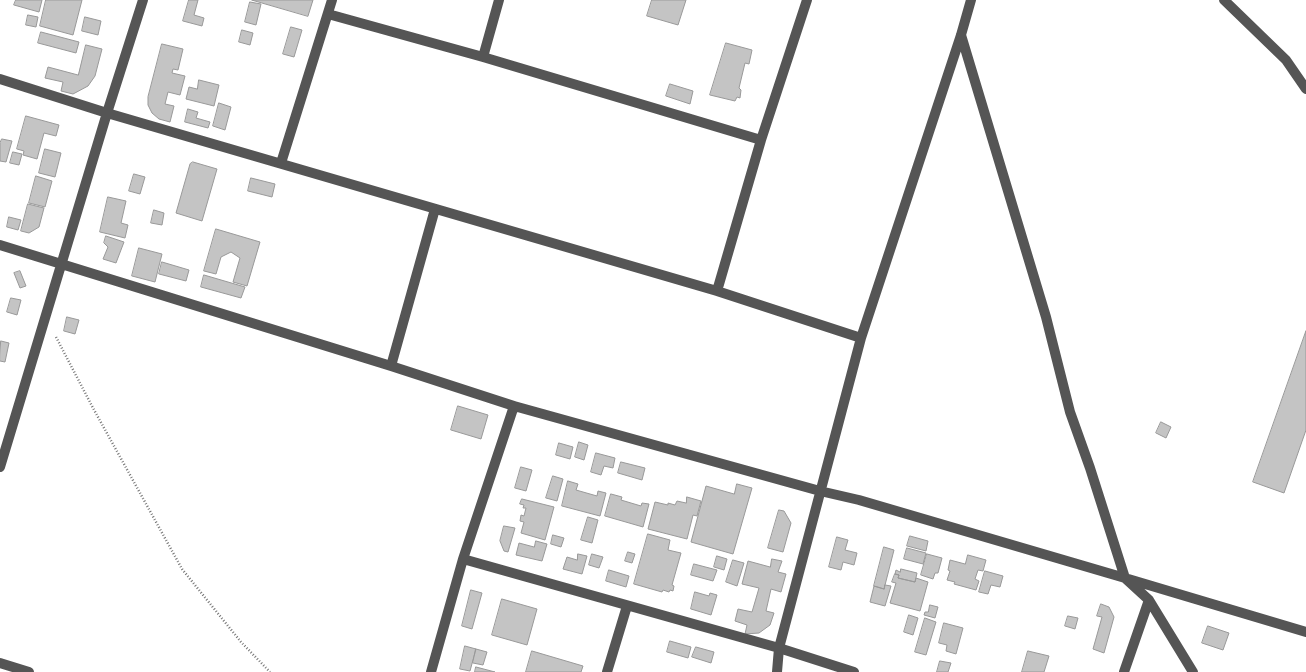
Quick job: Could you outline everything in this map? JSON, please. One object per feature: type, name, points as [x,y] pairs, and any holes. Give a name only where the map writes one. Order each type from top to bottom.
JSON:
[{"type":"street","points":[[0,467],[107,113],[143,0]]},
{"type":"street","points":[[281,163],[332,0]]},
{"type":"street","points":[[483,57],[499,0]]},
{"type":"street","points":[[718,291],[761,140],[807,0]]},
{"type":"street","points":[[777,672],[779,648],[861,338],[972,0]]},
{"type":"street","points":[[1224,0],[1286,60],[1306,89]]},
{"type":"street","points":[[328,14],[483,57],[761,140]]},
{"type":"street","points":[[961,35],[1046,317],[1070,412],[1090,468],[1125,578],[1149,600],[1193,672]]},
{"type":"street","points":[[0,80],[107,113],[718,291],[861,338]]},
{"type":"street","points":[[391,366],[435,209]]},
{"type":"street","points":[[0,245],[391,366],[514,406],[859,500],[1306,632]]},
{"type":"street","points":[[431,672],[463,559],[514,406]]},
{"type":"street","points":[[463,559],[779,648],[854,672]]},
{"type":"street","points":[[1124,672],[1149,600]]},
{"type":"street","points":[[607,672],[627,606]]},
{"type":"street","points":[[0,663],[29,672]]},
{"type":"path","points":[[45,318],[182,569],[241,642],[270,672]]},
{"type":"building","points":[[16,0],[42,0],[39,12],[14,5]]},
{"type":"building","points":[[46,0],[82,0],[73,35],[40,26]]},
{"type":"building","points":[[189,0],[198,0],[194,15],[204,18],[202,26],[183,21]]},
{"type":"building","points":[[252,0],[313,0],[308,16]]},
{"type":"building","points":[[652,0],[686,0],[678,25],[647,16]]},
{"type":"building","points":[[250,2],[261,4],[256,25],[245,22]]},
{"type":"building","points":[[28,15],[38,17],[36,27],[26,25]]},
{"type":"building","points":[[85,17],[101,21],[98,35],[82,31]]},
{"type":"building","points":[[291,27],[302,30],[294,57],[283,54]]},
{"type":"building","points":[[242,30],[253,33],[250,45],[239,42]]},
{"type":"building","points":[[41,32],[79,42],[76,53],[38,43]]},
{"type":"building","points":[[726,43],[752,50],[749,64],[745,63],[739,88],[741,90],[740,98],[737,97],[735,101],[710,95]]},
{"type":"building","points":[[162,44],[183,49],[178,70],[173,69],[172,73],[185,76],[180,95],[168,92],[165,104],[174,106],[170,122],[159,119],[152,113],[148,105],[148,97]]},
{"type":"building","points":[[86,45],[102,49],[95,76],[88,86],[73,94],[61,91],[63,82],[45,78],[48,67],[78,75]]},
{"type":"building","points":[[199,80],[219,85],[214,106],[186,99],[189,87],[197,89]]},
{"type":"building","points":[[670,84],[693,91],[690,104],[666,96]]},
{"type":"building","points":[[219,103],[231,107],[225,130],[213,126]]},
{"type":"building","points":[[188,109],[198,112],[196,118],[210,122],[208,128],[185,122]]},
{"type":"building","points":[[26,116],[59,125],[56,136],[44,133],[37,159],[23,155],[24,151],[17,149]]},
{"type":"building","points":[[2,139],[12,141],[6,162],[0,161],[0,143]]},
{"type":"building","points":[[45,149],[61,153],[55,177],[39,173]]},
{"type":"building","points":[[13,152],[22,154],[19,165],[10,163]]},
{"type":"building","points":[[193,162],[217,169],[202,221],[176,213],[190,164]]},
{"type":"building","points":[[134,174],[145,177],[140,194],[129,191]]},
{"type":"building","points":[[36,176],[52,181],[45,207],[29,203]]},
{"type":"building","points":[[251,178],[275,184],[272,197],[248,191]]},
{"type":"building","points":[[108,197],[126,201],[121,223],[128,225],[125,238],[100,232]]},
{"type":"building","points":[[28,204],[44,208],[39,227],[29,233],[21,231]]},
{"type":"building","points":[[154,210],[164,213],[162,225],[151,223]]},
{"type":"building","points":[[9,217],[21,220],[18,230],[7,227]]},
{"type":"building","points":[[216,229],[260,242],[247,286],[233,282],[240,258],[231,252],[221,257],[216,274],[204,271]]},
{"type":"building","points":[[106,236],[124,242],[116,263],[103,259],[108,247],[104,243]]},
{"type":"building","points":[[139,248],[162,254],[155,282],[132,276]]},
{"type":"building","points":[[162,262],[189,270],[186,281],[159,274]]},
{"type":"building","points":[[20,271],[26,286],[20,288],[14,273]]},
{"type":"building","points":[[204,275],[245,287],[241,298],[201,287]]},
{"type":"building","points":[[11,298],[21,300],[17,315],[7,312]]},
{"type":"building","points":[[67,317],[79,320],[75,334],[64,331]]},
{"type":"building","points":[[1306,331],[1306,430],[1284,493],[1253,482]]},
{"type":"building","points":[[1,341],[9,343],[5,362],[0,361]]},
{"type":"building","points":[[458,406],[488,415],[481,439],[451,430]]},
{"type":"building","points":[[1161,422],[1171,427],[1166,438],[1156,433]]},
{"type":"building","points":[[579,442],[588,445],[584,460],[575,457]]},
{"type":"building","points":[[559,443],[573,447],[570,459],[556,455]]},
{"type":"building","points":[[596,453],[615,458],[613,468],[604,466],[601,475],[591,472]]},
{"type":"building","points":[[621,462],[645,468],[642,480],[618,473]]},
{"type":"building","points":[[521,467],[532,470],[526,491],[515,488]]},
{"type":"building","points":[[553,476],[563,479],[557,501],[546,498]]},
{"type":"building","points":[[568,481],[578,484],[576,490],[597,496],[598,491],[606,493],[600,516],[562,506]]},
{"type":"building","points":[[737,484],[752,488],[733,554],[691,542],[706,486],[734,494]]},
{"type":"building","points":[[611,494],[622,497],[621,500],[641,506],[642,503],[649,504],[643,527],[605,516]]},
{"type":"building","points":[[687,497],[701,501],[697,516],[693,515],[687,539],[648,529],[655,502],[675,505],[677,501],[686,503]]},
{"type":"building","points":[[522,499],[554,507],[545,540],[521,533],[524,522],[520,521],[521,515],[524,516],[526,508],[523,508],[524,505],[520,504]]},
{"type":"building","points":[[779,510],[784,511],[791,523],[783,552],[768,548]]},
{"type":"building","points":[[588,517],[598,520],[592,543],[581,540]]},
{"type":"building","points":[[504,526],[515,528],[508,552],[504,551],[500,541]]},
{"type":"building","points":[[648,534],[670,540],[668,550],[681,553],[672,585],[674,586],[673,591],[670,590],[669,592],[663,590],[662,592],[634,584]]},
{"type":"building","points":[[553,535],[564,538],[561,547],[551,544]]},
{"type":"building","points":[[910,536],[928,541],[926,551],[907,546]]},
{"type":"building","points":[[837,537],[848,540],[845,550],[857,553],[854,565],[843,562],[841,570],[829,567]]},
{"type":"building","points":[[536,541],[547,544],[542,561],[516,555],[519,543],[534,547]]},
{"type":"building","points":[[884,547],[894,550],[884,589],[874,586]]},
{"type":"building","points":[[907,548],[926,553],[923,564],[904,559]]},
{"type":"building","points":[[628,552],[635,554],[632,563],[625,561]]},
{"type":"building","points":[[578,554],[587,556],[582,574],[563,569],[567,557],[577,560]]},
{"type":"building","points":[[592,554],[603,557],[599,568],[589,565]]},
{"type":"building","points":[[927,554],[942,558],[938,573],[935,573],[933,579],[921,575]]},
{"type":"building","points":[[968,555],[986,560],[983,571],[978,570],[975,579],[979,581],[976,590],[954,584],[955,582],[947,580],[950,571],[948,570],[950,560],[965,564]]},
{"type":"building","points":[[717,556],[727,559],[724,570],[714,567]]},
{"type":"building","points":[[772,559],[782,561],[778,572],[786,574],[781,592],[771,589],[766,611],[774,613],[770,625],[759,633],[745,634],[747,625],[735,621],[738,609],[752,612],[759,588],[742,584],[748,561],[770,567]]},
{"type":"building","points":[[733,560],[744,563],[737,586],[726,582]]},
{"type":"building","points":[[694,564],[717,570],[713,581],[691,575]]},
{"type":"building","points":[[901,569],[917,573],[915,582],[898,578],[899,575],[895,574],[896,570],[900,572]]},
{"type":"building","points":[[609,570],[629,576],[626,587],[606,581]]},
{"type":"building","points":[[985,571],[1003,576],[1000,587],[991,585],[988,594],[979,592]]},
{"type":"building","points":[[895,574],[899,575],[898,578],[915,582],[916,578],[928,582],[920,611],[890,603],[896,583],[892,582]]},
{"type":"building","points":[[885,585],[891,586],[885,606],[870,602],[874,586],[884,589]]},
{"type":"building","points":[[471,590],[482,593],[472,629],[462,626]]},
{"type":"building","points":[[695,592],[709,596],[710,593],[717,595],[711,615],[691,609]]},
{"type":"building","points":[[502,599],[537,609],[527,645],[492,635]]},
{"type":"building","points":[[1101,604],[1109,607],[1114,617],[1104,653],[1093,649],[1102,617],[1097,616]]},
{"type":"building","points":[[930,605],[938,607],[935,618],[924,615],[925,612],[928,612]]},
{"type":"building","points":[[909,615],[918,618],[913,635],[904,632]]},
{"type":"building","points":[[1068,616],[1078,618],[1075,629],[1065,626]]},
{"type":"building","points":[[925,618],[936,622],[926,655],[915,652]]},
{"type":"building","points":[[944,623],[963,628],[956,654],[946,651],[947,645],[939,643]]},
{"type":"building","points":[[1208,626],[1229,633],[1223,650],[1202,643]]},
{"type":"building","points":[[670,641],[691,647],[688,658],[667,652]]},
{"type":"building","points":[[465,646],[476,649],[470,671],[460,669]]},
{"type":"building","points":[[696,647],[714,652],[711,663],[692,657]]},
{"type":"building","points":[[476,649],[487,652],[483,665],[473,663]]},
{"type":"building","points":[[532,651],[583,666],[581,672],[526,672]]},
{"type":"building","points":[[1028,651],[1049,656],[1044,672],[1022,672]]},
{"type":"building","points":[[940,661],[951,663],[948,672],[937,672]]},
{"type":"building","points":[[476,667],[495,672],[475,672]]}]
